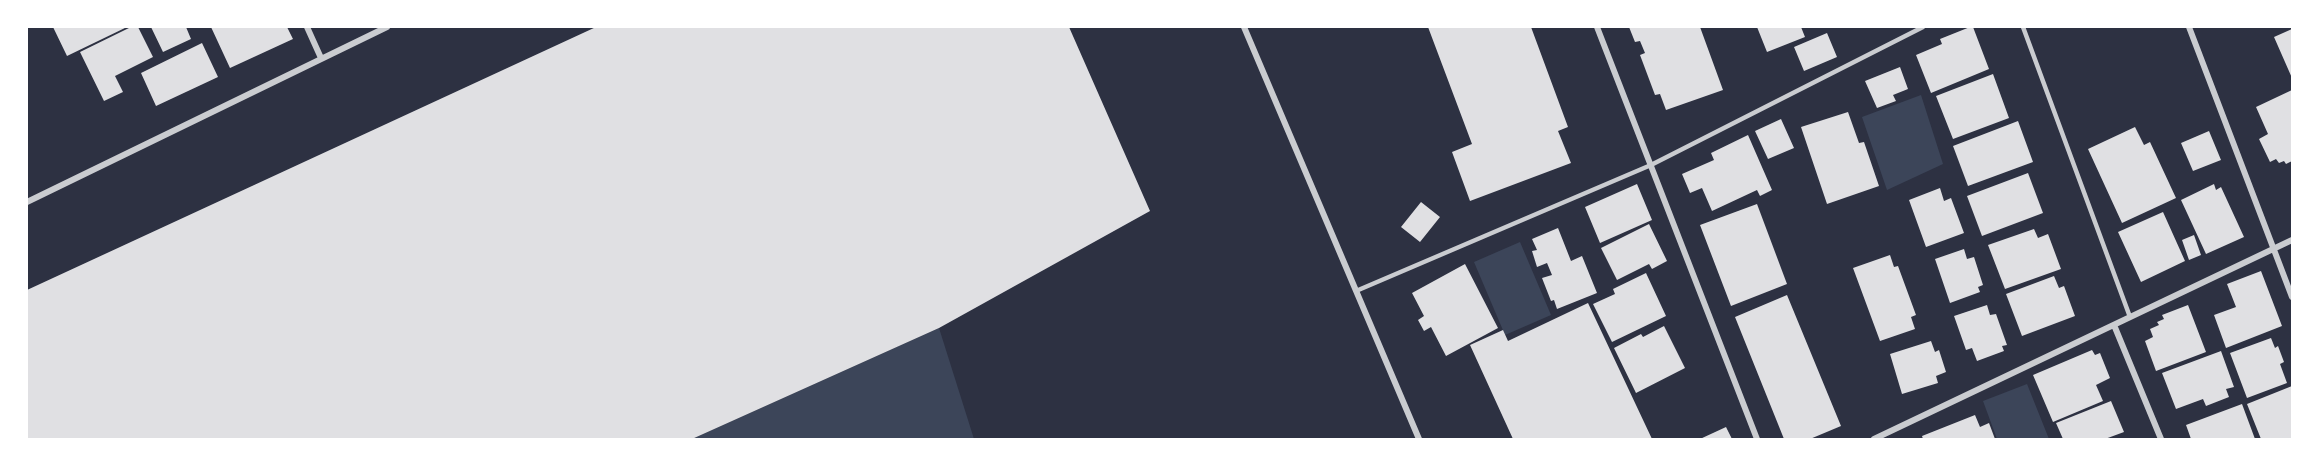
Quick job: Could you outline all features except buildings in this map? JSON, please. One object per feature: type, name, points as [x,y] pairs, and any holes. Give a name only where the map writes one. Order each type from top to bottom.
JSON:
[{"type":"street","points":[[307,27],[321,58]]},
{"type":"street","points":[[27,202],[387,27]]},
{"type":"street","points":[[1244,27],[1419,439]]},
{"type":"street","points":[[1598,27],[1757,439]]},
{"type":"street","points":[[2189,27],[2292,297]]},
{"type":"street","points":[[1874,439],[2292,240]]},
{"type":"street","points":[[2114,325],[2161,439]]},
{"type":"lane","points":[[1356,291],[1651,165],[1923,27]]},
{"type":"lane","points":[[2022,27],[2130,316]]},
{"type":"shaded area","points":[[1921,95],[1943,164],[1887,190],[1862,117]]},
{"type":"shaded area","points":[[1520,242],[1551,315],[1505,335],[1474,262]]},
{"type":"shaded area","points":[[939,328],[974,439],[692,439]]},
{"type":"shaded area","points":[[2027,384],[2049,439],[1997,439],[1983,401]]}]
